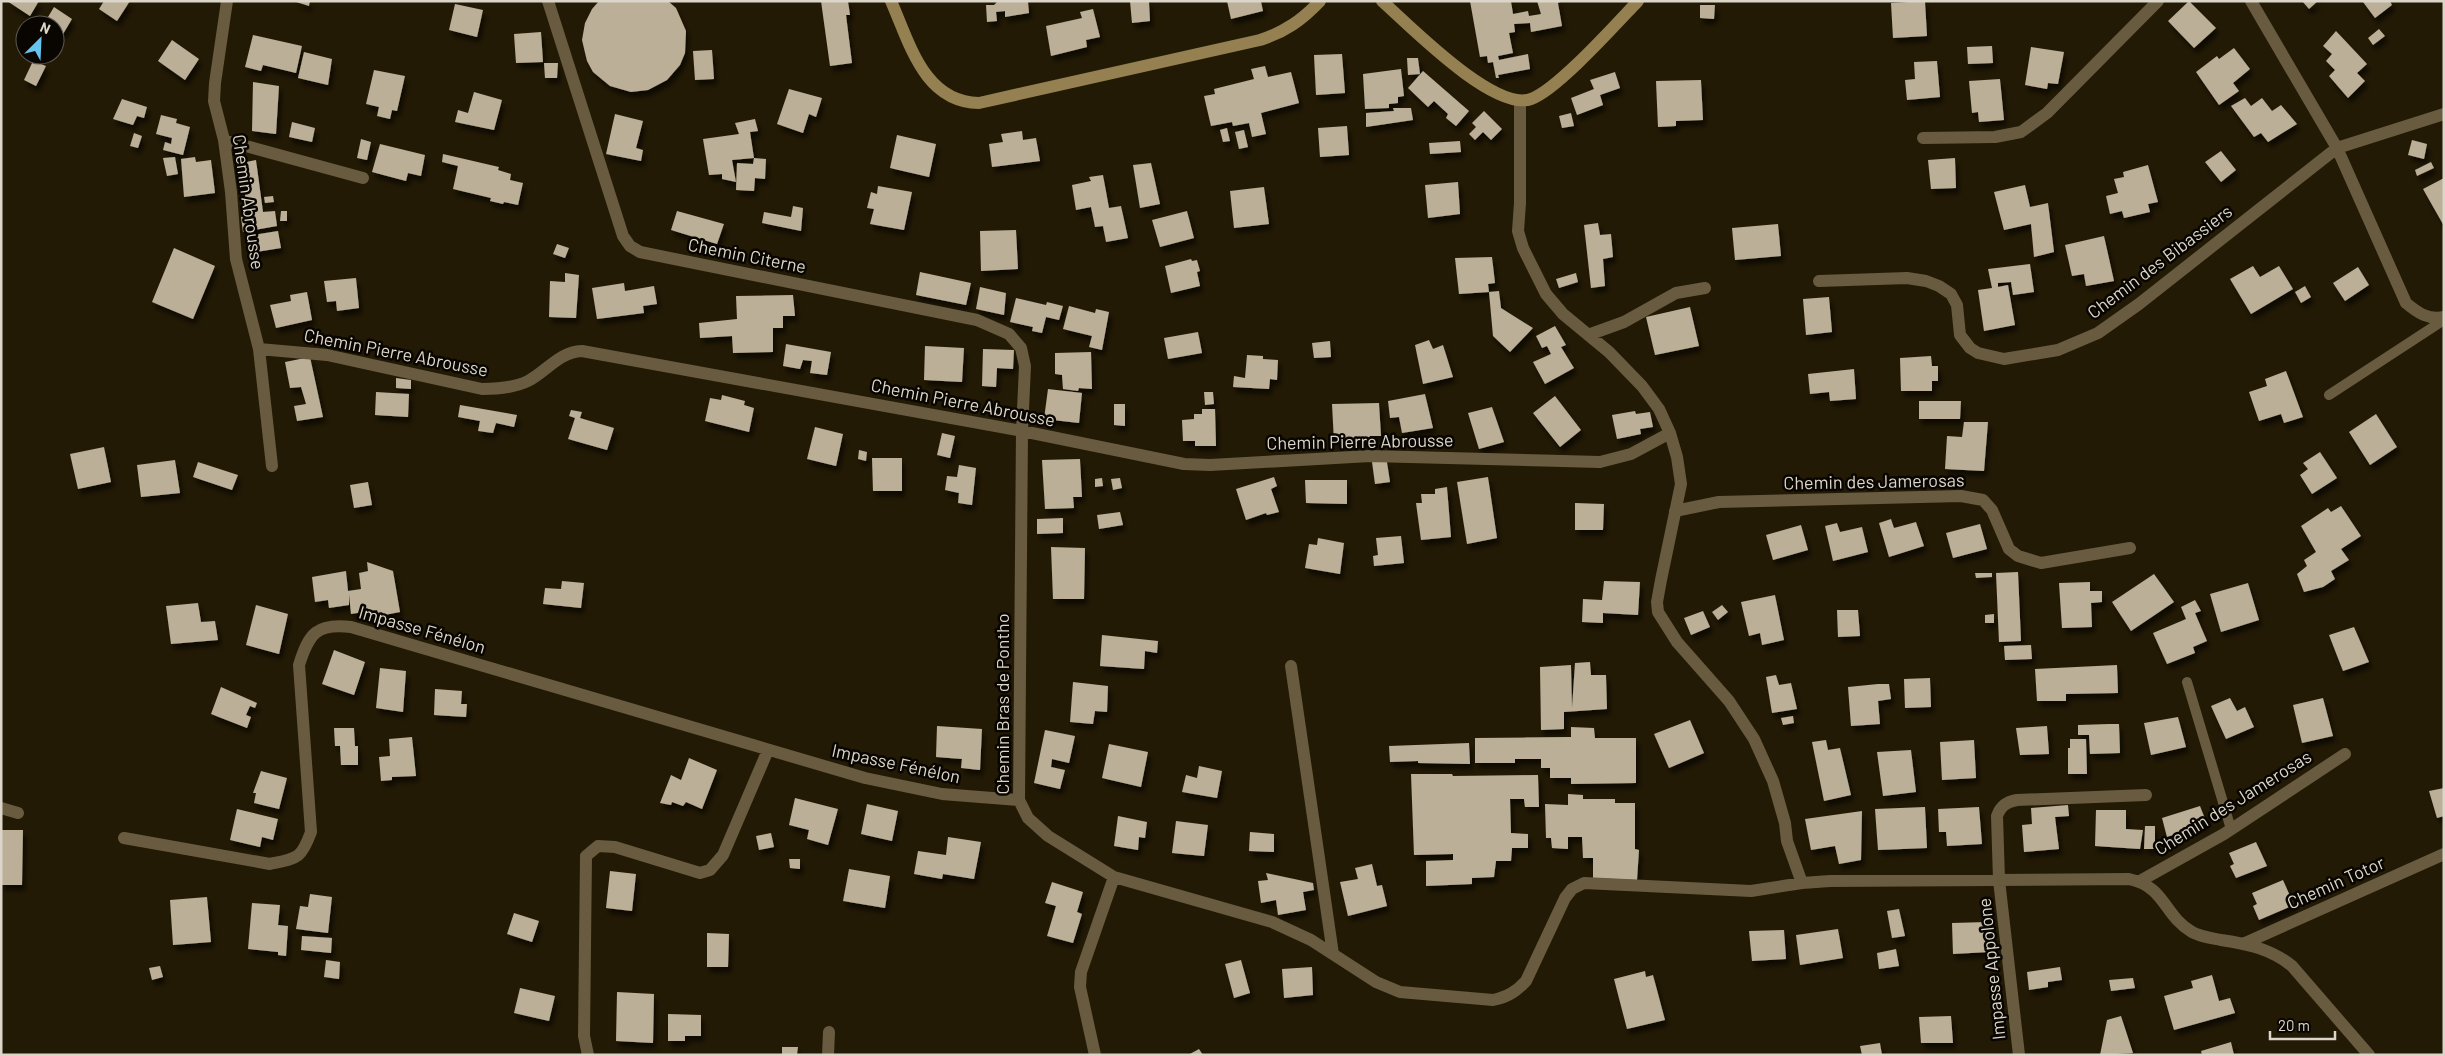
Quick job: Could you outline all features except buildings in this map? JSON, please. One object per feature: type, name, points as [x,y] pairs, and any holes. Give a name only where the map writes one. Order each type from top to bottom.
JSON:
[{"type":"main road","points":[[891,1],[919,64],[929,78],[943,93],[962,102],[979,103],[1260,40],[1289,29],[1300,22],[1320,1]]},
{"type":"main road","points":[[1382,1],[1472,79],[1494,93],[1520,101],[1532,98],[1558,80],[1638,1]]},
{"type":"street","name":"Chemin Abrousse","points":[[227,1],[214,83],[214,101],[224,140],[231,192],[236,259],[259,349],[272,466]]},
{"type":"street","name":"Chemin Citerne","points":[[548,1],[623,236],[630,246],[640,252],[994,325],[1009,334],[1020,348],[1023,357],[1025,366],[1022,431]]},
{"type":"street","points":[[1923,138],[1995,137],[2022,132],[2047,113],[2158,1]]},
{"type":"street","points":[[2251,1],[2337,148],[2406,303],[2416,312],[2430,318],[2444,319]]},
{"type":"street","points":[[1520,101],[1520,202],[1518,231],[1523,248],[1546,294],[1563,314],[1609,352],[1642,386],[1659,409],[1670,433],[1677,457],[1681,484],[1660,588],[1658,612],[1676,642],[1729,701],[1754,739],[1773,781],[1785,823],[1788,842],[1802,883],[2129,879],[2140,881],[2156,892],[2176,920],[2192,932],[2200,936],[2243,944],[2271,952],[2292,966],[2369,1055]]},
{"type":"street","name":"Chemin des Bibassiers","points":[[1819,281],[1907,278],[1926,281],[1939,286],[1950,294],[1957,305],[1960,335],[1970,348],[2004,359],[2058,350],[2098,333],[2139,304],[2337,148],[2444,114]]},
{"type":"street","points":[[224,140],[363,178]]},
{"type":"street","points":[[1588,334],[1624,322],[1676,293],[1705,288]]},
{"type":"street","name":"Chemin Pierre Abrousse","points":[[259,349],[327,355],[482,390],[497,389],[528,381],[561,357],[570,352],[582,351],[1022,431],[1160,460],[1210,465],[1370,456],[1600,462],[1631,454],[1670,433]]},
{"type":"street","name":"Chemin Bras de Pontho","points":[[1022,431],[1019,800],[1028,818],[1048,836],[1114,877],[1272,922],[1312,940],[1376,982],[1400,992],[1493,1000],[1506,997],[1518,990],[1526,981],[1565,898],[1572,889],[1584,883],[1751,890],[1802,883]]},
{"type":"street","name":"Chemin des Jamerosas","points":[[1675,512],[1719,502],[1961,496],[1983,500],[1992,510],[2010,549],[2018,556],[2041,563],[2130,548]]},
{"type":"street","name":"Impasse Fénélon","points":[[124,838],[270,864],[292,859],[304,851],[311,832],[300,665],[306,643],[313,634],[323,628],[337,626],[351,628],[866,778],[942,794],[1019,800]]},
{"type":"street","points":[[1291,666],[1333,954]]},
{"type":"street","points":[[588,1055],[584,1036],[586,856],[598,846],[616,847],[700,873],[710,870],[722,855],[768,750]]},
{"type":"street","name":"Chemin des Jamerosas","points":[[2140,881],[2231,829],[2345,754]]},
{"type":"street","points":[[1999,880],[1996,816],[2003,805],[2017,800],[2146,796]]},
{"type":"street","points":[[1,808],[18,813]]},
{"type":"street","name":"Chemin Totor","points":[[2243,944],[2444,854]]},
{"type":"street","points":[[1095,1055],[1080,987],[1081,972],[1114,877]]},
{"type":"street","name":"Impasse Appolone","points":[[1999,880],[2018,1055]]},
{"type":"street","points":[[828,1055],[829,1032]]},
{"type":"lane","points":[[2329,395],[2444,319]]},
{"type":"lane","points":[[2187,682],[2231,829]]}]
